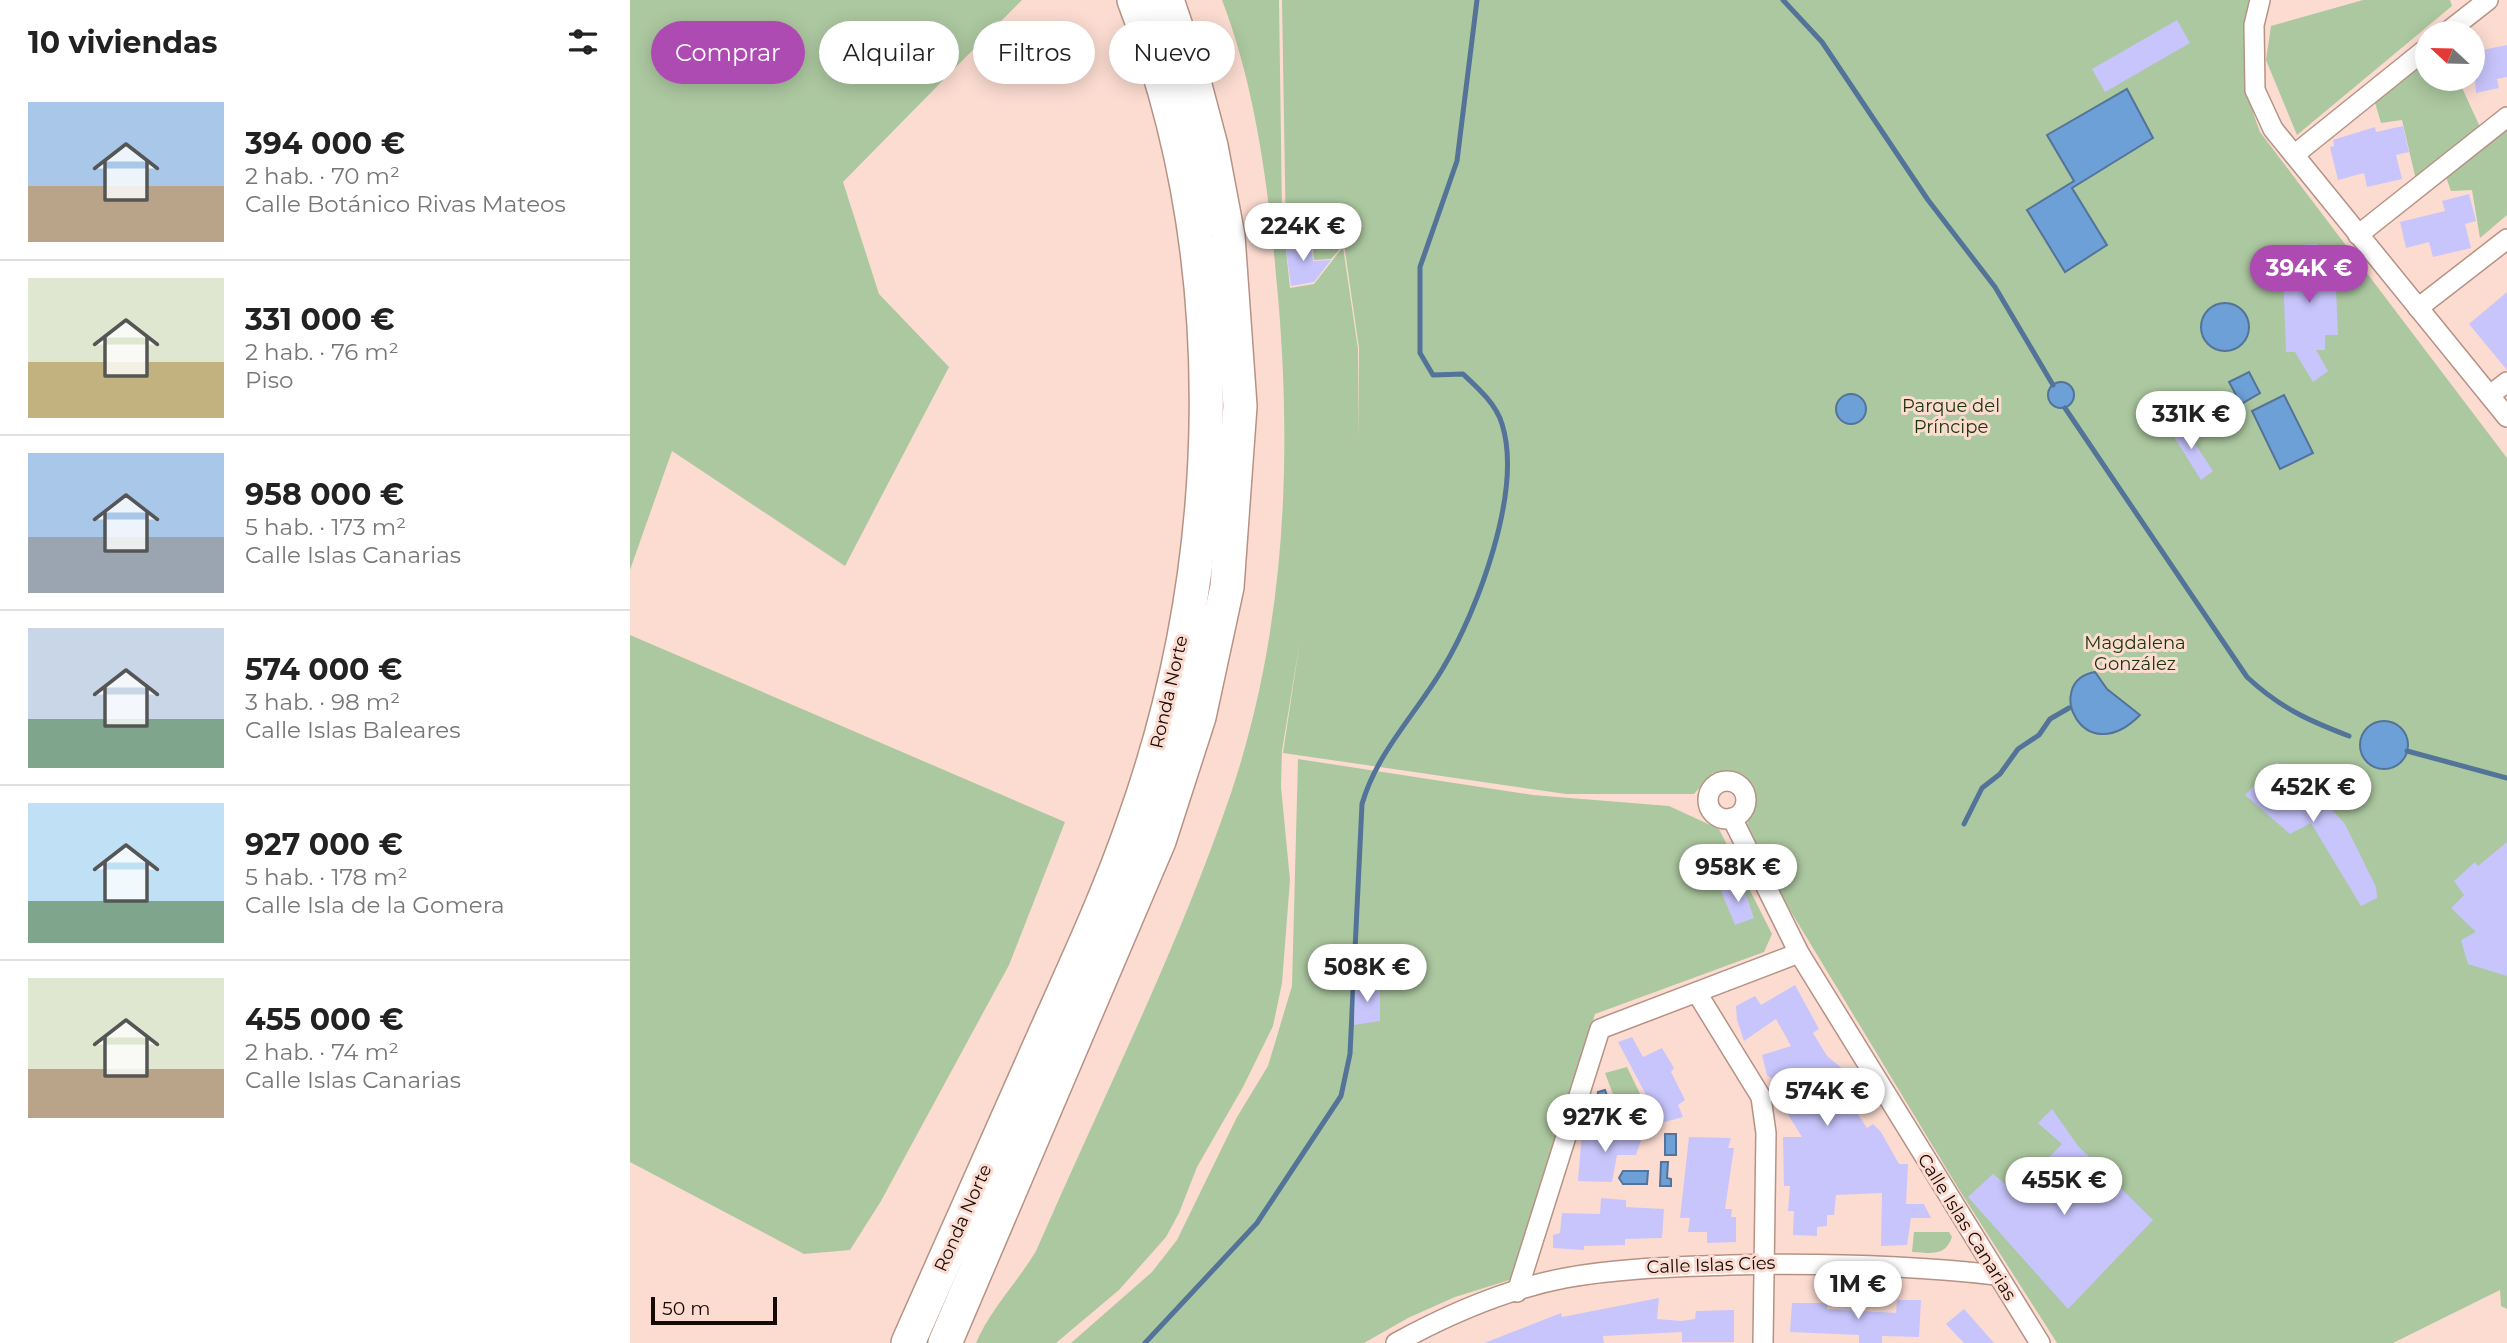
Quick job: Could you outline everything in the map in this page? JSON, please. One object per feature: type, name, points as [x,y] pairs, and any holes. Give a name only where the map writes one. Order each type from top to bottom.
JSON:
[{"type":"highway","name":"Ronda Norte","points":[[908,1343],[1065,989],[1133,825],[1159,741],[1178,662],[1194,575],[1203,494],[1206,412],[1203,323],[1195,242],[1165,100],[1134,0]]},
{"type":"highway","name":"Ronda Norte","points":[[945,1343],[1159,841],[1199,717],[1227,587],[1240,406],[1228,236],[1211,146],[1192,74],[1167,0]]},
{"type":"street","points":[[2260,0],[2254,25],[2255,90],[2273,129],[2507,417]]},
{"type":"street","points":[[2461,21],[2488,0]]},
{"type":"street","points":[[2294,155],[2415,58]]},
{"type":"street","points":[[2358,235],[2507,117]]},
{"type":"street","points":[[2418,308],[2507,239]]},
{"type":"street","points":[[2490,395],[2507,382]]},
{"type":"street","name":"Calle Islas Canarias","points":[[1732,818],[1799,953],[2040,1343]]},
{"type":"street","points":[[1517,1292],[1600,1028],[1799,953]]},
{"type":"street","points":[[1697,993],[1761,1097],[1766,1133],[1763,1343]]},
{"type":"street","points":[[1528,1262],[1552,1281]]},
{"type":"street","name":"Calle Islas Cíes","points":[[1396,1343],[1429,1325],[1552,1281],[1645,1267],[1798,1262],[1927,1268],[1996,1275]]},
{"type":"green space","points":[[630,0],[1022,0],[1001,21],[973,21],[973,50],[959,64],[959,21],[819,21],[819,84],[939,84],[843,182],[879,294],[949,367],[845,566],[672,451],[630,570]]},
{"type":"green space","name":"Parque del Príncipe","points":[[1222,0],[1279,0],[1282,212],[1290,288],[1314,284],[1343,247],[1358,349],[1358,439],[1359,348],[1344,244],[1331,259],[1314,260],[1312,239],[1286,240],[1282,0],[2249,0],[2245,67],[2250,99],[2260,132],[2507,458],[2507,1309],[2501,1306],[2500,1290],[2393,1343],[2057,1343],[1960,1191],[1744,834],[1751,803],[1748,788],[1740,775],[1713,773],[1694,794],[1566,794],[1283,753],[1300,640],[1282,751],[1281,787],[1290,880],[1282,983],[1273,1026],[1243,1087],[1197,1167],[1179,1213],[1166,1237],[1119,1290],[1056,1343],[976,1343],[989,1318],[1036,1251],[1163,966],[1231,793],[1250,730],[1264,666],[1281,537],[1284,406],[1281,340],[1264,171],[1251,101],[1235,40],[1235,21],[1229,21]]},
{"type":"green space","points":[[2363,0],[2450,0],[2452,6],[2434,21],[2415,21],[2415,37],[2297,135],[2266,60],[2271,26]]},
{"type":"green space","points":[[2415,67],[2415,91],[2464,91],[2480,127],[2416,180],[2402,120],[2381,123],[2374,99]]},
{"type":"green space","points":[[2507,124],[2507,215],[2480,238],[2472,190],[2451,191],[2446,177]]},
{"type":"green space","points":[[630,635],[1065,822],[1009,965],[881,1201],[850,1250],[804,1254],[630,1162]]},
{"type":"green space","points":[[1298,759],[1533,795],[1669,806],[1719,829],[1772,934],[1764,952],[1595,1014],[1516,1278],[1455,1297],[1408,1318],[1364,1343],[1071,1343],[1152,1272],[1177,1240],[1237,1117],[1268,1066],[1292,986]]},
{"type":"green space","points":[[1627,1067],[1642,1098],[1619,1110],[1605,1073]]},
{"type":"green space","points":[[1914,1232],[1949,1232],[1952,1237],[1941,1251],[1912,1252]]},
{"type":"water","points":[[2127,89],[2153,138],[2072,188],[2107,245],[2065,272],[2027,210],[2074,181],[2047,135]]},
{"type":"water","points":[[2225,303],[2242,310],[2249,327],[2242,344],[2225,351],[2208,344],[2201,327],[2208,310]]},
{"type":"water","points":[[2249,372],[2260,393],[2241,404],[2229,382]]},
{"type":"water","points":[[2061,382],[2070,386],[2074,395],[2070,404],[2061,408],[2052,404],[2048,395],[2052,386]]},
{"type":"water","points":[[1851,394],[1862,398],[1866,409],[1862,420],[1851,424],[1840,420],[1836,409],[1840,398]]},
{"type":"water","points":[[2284,395],[2313,453],[2280,469],[2252,411]]},
{"type":"water","points":[[2095,672],[2107,689],[2140,715],[2120,730],[2101,734],[2087,729],[2076,719],[2071,705],[2072,691],[2079,679]]},
{"type":"water","points":[[2384,721],[2401,728],[2408,745],[2401,762],[2384,769],[2367,762],[2360,745],[2367,728]]},
{"type":"water","points":[[1605,1090],[1612,1109],[1602,1113],[1597,1100],[1598,1092]]},
{"type":"water","points":[[1665,1134],[1676,1134],[1676,1155],[1665,1155]]},
{"type":"water","points":[[1661,1162],[1668,1162],[1667,1178],[1671,1179],[1671,1186],[1660,1186]]},
{"type":"water","points":[[1623,1171],[1648,1171],[1647,1184],[1623,1184],[1619,1178]]},
{"type":"building","points":[[2177,20],[2190,43],[2105,92],[2092,69]]},
{"type":"building","points":[[2507,45],[2507,77],[2497,79],[2499,88],[2476,93],[2485,91],[2485,50]]},
{"type":"building","points":[[2403,126],[2409,152],[2396,155],[2402,179],[2367,187],[2364,173],[2338,180],[2330,147],[2334,146],[2333,140],[2375,127],[2376,132]]},
{"type":"building","points":[[2469,194],[2476,221],[2465,224],[2471,248],[2433,257],[2429,242],[2406,248],[2400,222],[2445,211],[2442,201]]},
{"type":"building","points":[[1311,239],[1313,261],[1331,260],[1314,282],[1291,286],[1285,243]]},
{"type":"building","points":[[2317,244],[2317,253],[2328,253],[2329,266],[2335,266],[2338,335],[2325,335],[2325,350],[2316,350],[2328,371],[2313,382],[2295,352],[2286,352],[2282,246]]},
{"type":"building","points":[[2507,292],[2507,370],[2469,324]]},
{"type":"building","points":[[2182,424],[2213,471],[2201,480],[2169,429]]},
{"type":"building","points":[[2277,762],[2315,791],[2345,824],[2376,887],[2377,898],[2361,906],[2311,823],[2290,834],[2245,795]]},
{"type":"building","points":[[2507,842],[2507,976],[2468,964],[2461,940],[2476,932],[2451,908],[2464,895],[2454,881],[2475,862],[2478,866]]},
{"type":"building","points":[[1742,884],[1754,918],[1735,925],[1721,891]]},
{"type":"building","points":[[1380,984],[1380,1021],[1354,1025],[1355,986]]},
{"type":"building","points":[[1795,985],[1819,1029],[1813,1033],[1827,1056],[1849,1074],[1855,1086],[1853,1107],[1867,1128],[1873,1124],[1881,1132],[1899,1164],[1908,1164],[1906,1204],[1924,1204],[1931,1218],[1911,1218],[1907,1245],[1881,1246],[1882,1193],[1836,1195],[1834,1215],[1827,1215],[1827,1226],[1817,1227],[1817,1236],[1793,1235],[1794,1211],[1788,1211],[1790,1186],[1784,1186],[1783,1137],[1802,1137],[1782,1105],[1796,1097],[1767,1075],[1762,1055],[1791,1046],[1776,1019],[1744,1041],[1737,1020],[1736,1006],[1755,996],[1761,1005]]},
{"type":"building","points":[[1632,1037],[1643,1057],[1662,1048],[1674,1068],[1671,1072],[1685,1100],[1678,1105],[1683,1117],[1661,1123],[1618,1042]]},
{"type":"building","points":[[2052,1109],[2078,1146],[2153,1220],[2068,1309],[1968,1197],[1993,1174],[2015,1192],[2062,1144],[2038,1123]]},
{"type":"building","points":[[1644,1132],[1636,1155],[1617,1155],[1612,1182],[1578,1181],[1582,1133]]},
{"type":"building","points":[[1689,1137],[1731,1138],[1728,1148],[1734,1148],[1725,1209],[1732,1209],[1731,1217],[1736,1217],[1736,1242],[1707,1243],[1707,1232],[1688,1232],[1690,1218],[1680,1218]]},
{"type":"building","points":[[1601,1198],[1626,1200],[1626,1207],[1664,1209],[1662,1238],[1625,1239],[1625,1245],[1584,1246],[1584,1250],[1553,1248],[1553,1235],[1560,1233],[1562,1213],[1600,1214]]},
{"type":"building","points":[[1659,1298],[1657,1319],[1682,1321],[1695,1319],[1696,1311],[1734,1310],[1734,1342],[1682,1342],[1682,1332],[1603,1336],[1604,1343],[1484,1343],[1561,1313],[1562,1317]]},
{"type":"building","points":[[1897,1300],[1921,1300],[1919,1337],[1882,1336],[1882,1343],[1859,1343],[1859,1335],[1790,1332],[1792,1303],[1828,1303],[1827,1309],[1896,1313]]},
{"type":"building","points":[[1964,1309],[1994,1343],[1964,1343],[1946,1324]]},
{"type":"waterway","points":[[1145,1343],[1257,1223],[1341,1096],[1350,1054],[1362,804],[1377,767],[1456,644],[1483,583],[1502,515],[1507,482],[1507,451],[1499,417],[1491,403],[1463,374],[1433,375],[1420,353],[1420,267],[1457,161],[1477,0]]},
{"type":"waterway","points":[[1783,0],[1822,42],[1928,200],[1995,287],[2053,385]]},
{"type":"waterway","points":[[2065,408],[2247,677],[2294,712],[2349,736]]},
{"type":"waterway","points":[[1964,824],[1982,788],[2000,774],[2018,749],[2039,735],[2050,719],[2069,708]]},
{"type":"waterway","points":[[2407,751],[2507,778]]},
{"type":"park label","name":"Magdalena González","points":[[2135,653]]}]
